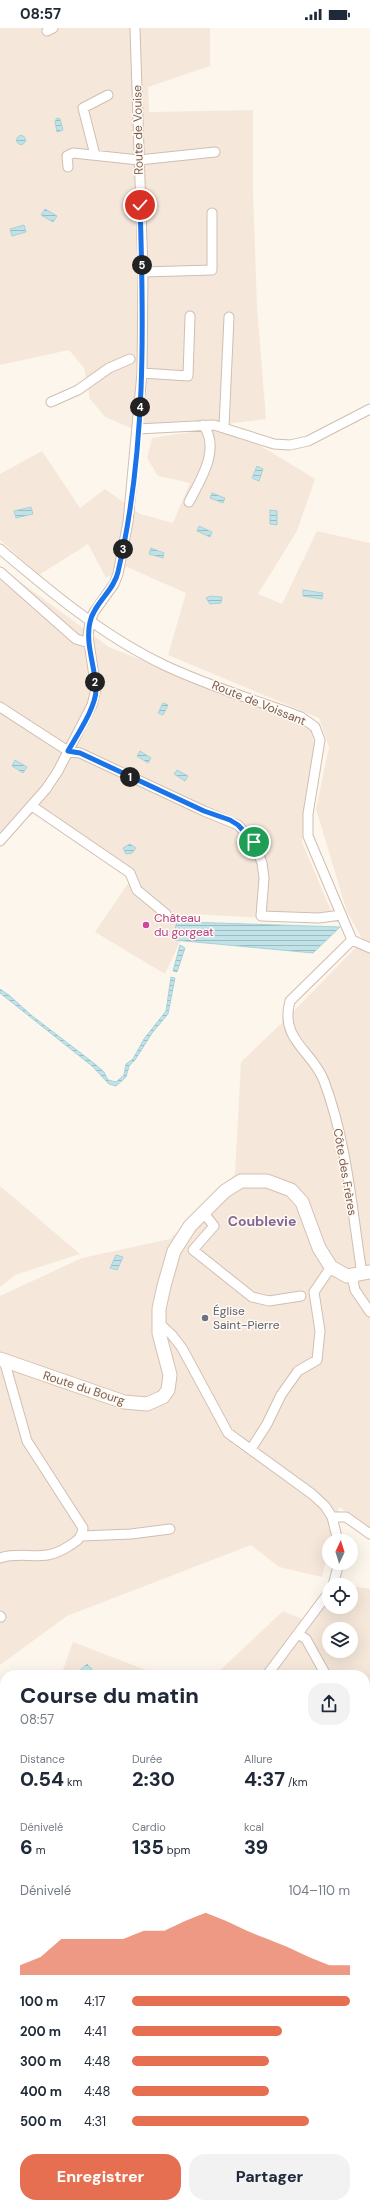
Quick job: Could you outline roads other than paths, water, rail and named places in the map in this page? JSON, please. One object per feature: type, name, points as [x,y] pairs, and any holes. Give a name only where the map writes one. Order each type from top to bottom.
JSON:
[{"type":"main road","name":"Route du Bourg","points":[[2,1360],[124,1402],[147,1404],[163,1397],[170,1382],[168,1365],[159,1332],[159,1324],[164,1286],[174,1251],[190,1226],[225,1191],[241,1181],[253,1180],[280,1184],[291,1190],[302,1202],[319,1248],[331,1267]]},
{"type":"main road","points":[[331,1267],[358,1275]]},
{"type":"street","name":"Route de Vouise","points":[[0,840],[32,806],[58,771],[92,705],[96,689],[89,643],[90,621],[118,574],[128,522],[138,429],[142,373],[143,272],[138,160],[135,28]]},
{"type":"street","points":[[95,155],[83,108],[108,95]]},
{"type":"street","points":[[68,168],[67,156],[73,153],[138,160],[215,152]]},
{"type":"street","points":[[143,272],[212,270],[212,214]]},
{"type":"street","points":[[142,373],[188,376],[190,316]]},
{"type":"street","points":[[224,427],[229,316]]},
{"type":"street","points":[[51,402],[78,390],[109,368],[130,359]]},
{"type":"street","points":[[138,429],[202,425],[224,427],[274,444],[290,444],[308,441],[370,409]]},
{"type":"street","points":[[190,502],[209,458],[210,438],[202,425]]},
{"type":"street","name":"Route de Voissant","points":[[0,549],[61,601],[90,621],[163,664],[300,717],[315,727],[319,734],[319,746],[308,814],[308,836],[352,940]]},
{"type":"street","points":[[0,572],[76,639],[89,643]]},
{"type":"street","points":[[0,707],[68,751],[80,753],[204,811],[238,825],[254,842],[262,863],[264,878],[261,916],[319,918],[341,915]]},
{"type":"street","points":[[32,806],[130,873],[137,890],[166,914]]},
{"type":"street","points":[[352,940],[370,948]]},
{"type":"street","name":"Côte des Frères","points":[[352,940],[290,1001],[286,1013],[288,1024],[299,1045],[323,1079],[340,1134],[358,1275],[355,1290],[370,1312]]},
{"type":"street","points":[[204,1212],[214,1226],[194,1250],[252,1297],[269,1301],[300,1296]]},
{"type":"street","points":[[251,1449],[267,1424],[281,1395],[298,1371],[317,1360],[320,1331],[314,1292],[331,1267]]},
{"type":"street","points":[[159,1324],[172,1335],[182,1348],[228,1434],[312,1494],[325,1506],[332,1517],[336,1534]]},
{"type":"street","points":[[2,1360],[27,1441],[83,1528],[82,1536]]},
{"type":"street","points":[[332,1517],[346,1517],[370,1534]]},
{"type":"street","points":[[0,1558],[7,1556],[45,1557],[70,1546],[82,1536],[131,1534],[170,1529]]},
{"type":"street","points":[[271,1670],[322,1601]]},
{"type":"street","points":[[298,1634],[306,1639],[323,1670]]},
{"type":"water","points":[[57,118],[60,119],[63,130],[57,132],[55,121]]},
{"type":"water","points":[[21,135],[26,140],[21,145],[16,140]]},
{"type":"water","points":[[45,209],[57,216],[53,222],[41,215]]},
{"type":"water","points":[[24,225],[26,232],[12,236],[10,229]]},
{"type":"water","points":[[257,466],[263,469],[259,481],[252,478]]},
{"type":"water","points":[[212,493],[225,498],[223,503],[210,498]]},
{"type":"water","points":[[31,507],[33,514],[16,518],[14,511]]},
{"type":"water","points":[[270,510],[277,511],[277,525],[270,524]]},
{"type":"water","points":[[199,526],[212,532],[210,537],[197,531]]},
{"type":"water","points":[[151,548],[164,553],[163,558],[149,554]]},
{"type":"water","points":[[303,590],[323,593],[322,599],[303,596]]},
{"type":"water","points":[[210,596],[222,597],[221,603],[210,604],[206,598]]},
{"type":"water","points":[[163,703],[168,705],[163,715],[158,713]]},
{"type":"water","points":[[140,751],[151,758],[148,763],[137,756]]},
{"type":"water","points":[[15,760],[27,767],[23,773],[12,766]]},
{"type":"water","points":[[177,770],[188,776],[185,781],[174,774]]},
{"type":"water","points":[[130,844],[136,848],[132,853],[126,854],[123,848]]},
{"type":"water","points":[[177,922],[340,927],[313,953],[174,940],[172,938]]},
{"type":"water","points":[[180,945],[185,948],[177,972],[173,971]]},
{"type":"water","points":[[171,977],[175,978],[168,1014],[152,1033],[135,1060],[129,1066],[126,1077],[116,1086],[109,1084],[92,1066],[0,993],[0,989],[95,1064],[104,1072],[108,1080],[116,1082],[124,1075],[126,1064],[133,1059],[144,1039],[166,1011]]},
{"type":"water","points":[[116,1255],[123,1257],[117,1270],[110,1268]]},
{"type":"water","points":[[87,1664],[92,1669],[91,1670],[80,1670]]},
{"type":"place","name":"Château du gorgeat","points":[[146,925]]},
{"type":"place","name":"Église Saint-Pierre","points":[[205,1318]]},
{"type":"district","name":"Coublevie","points":[[262,1221]]}]
